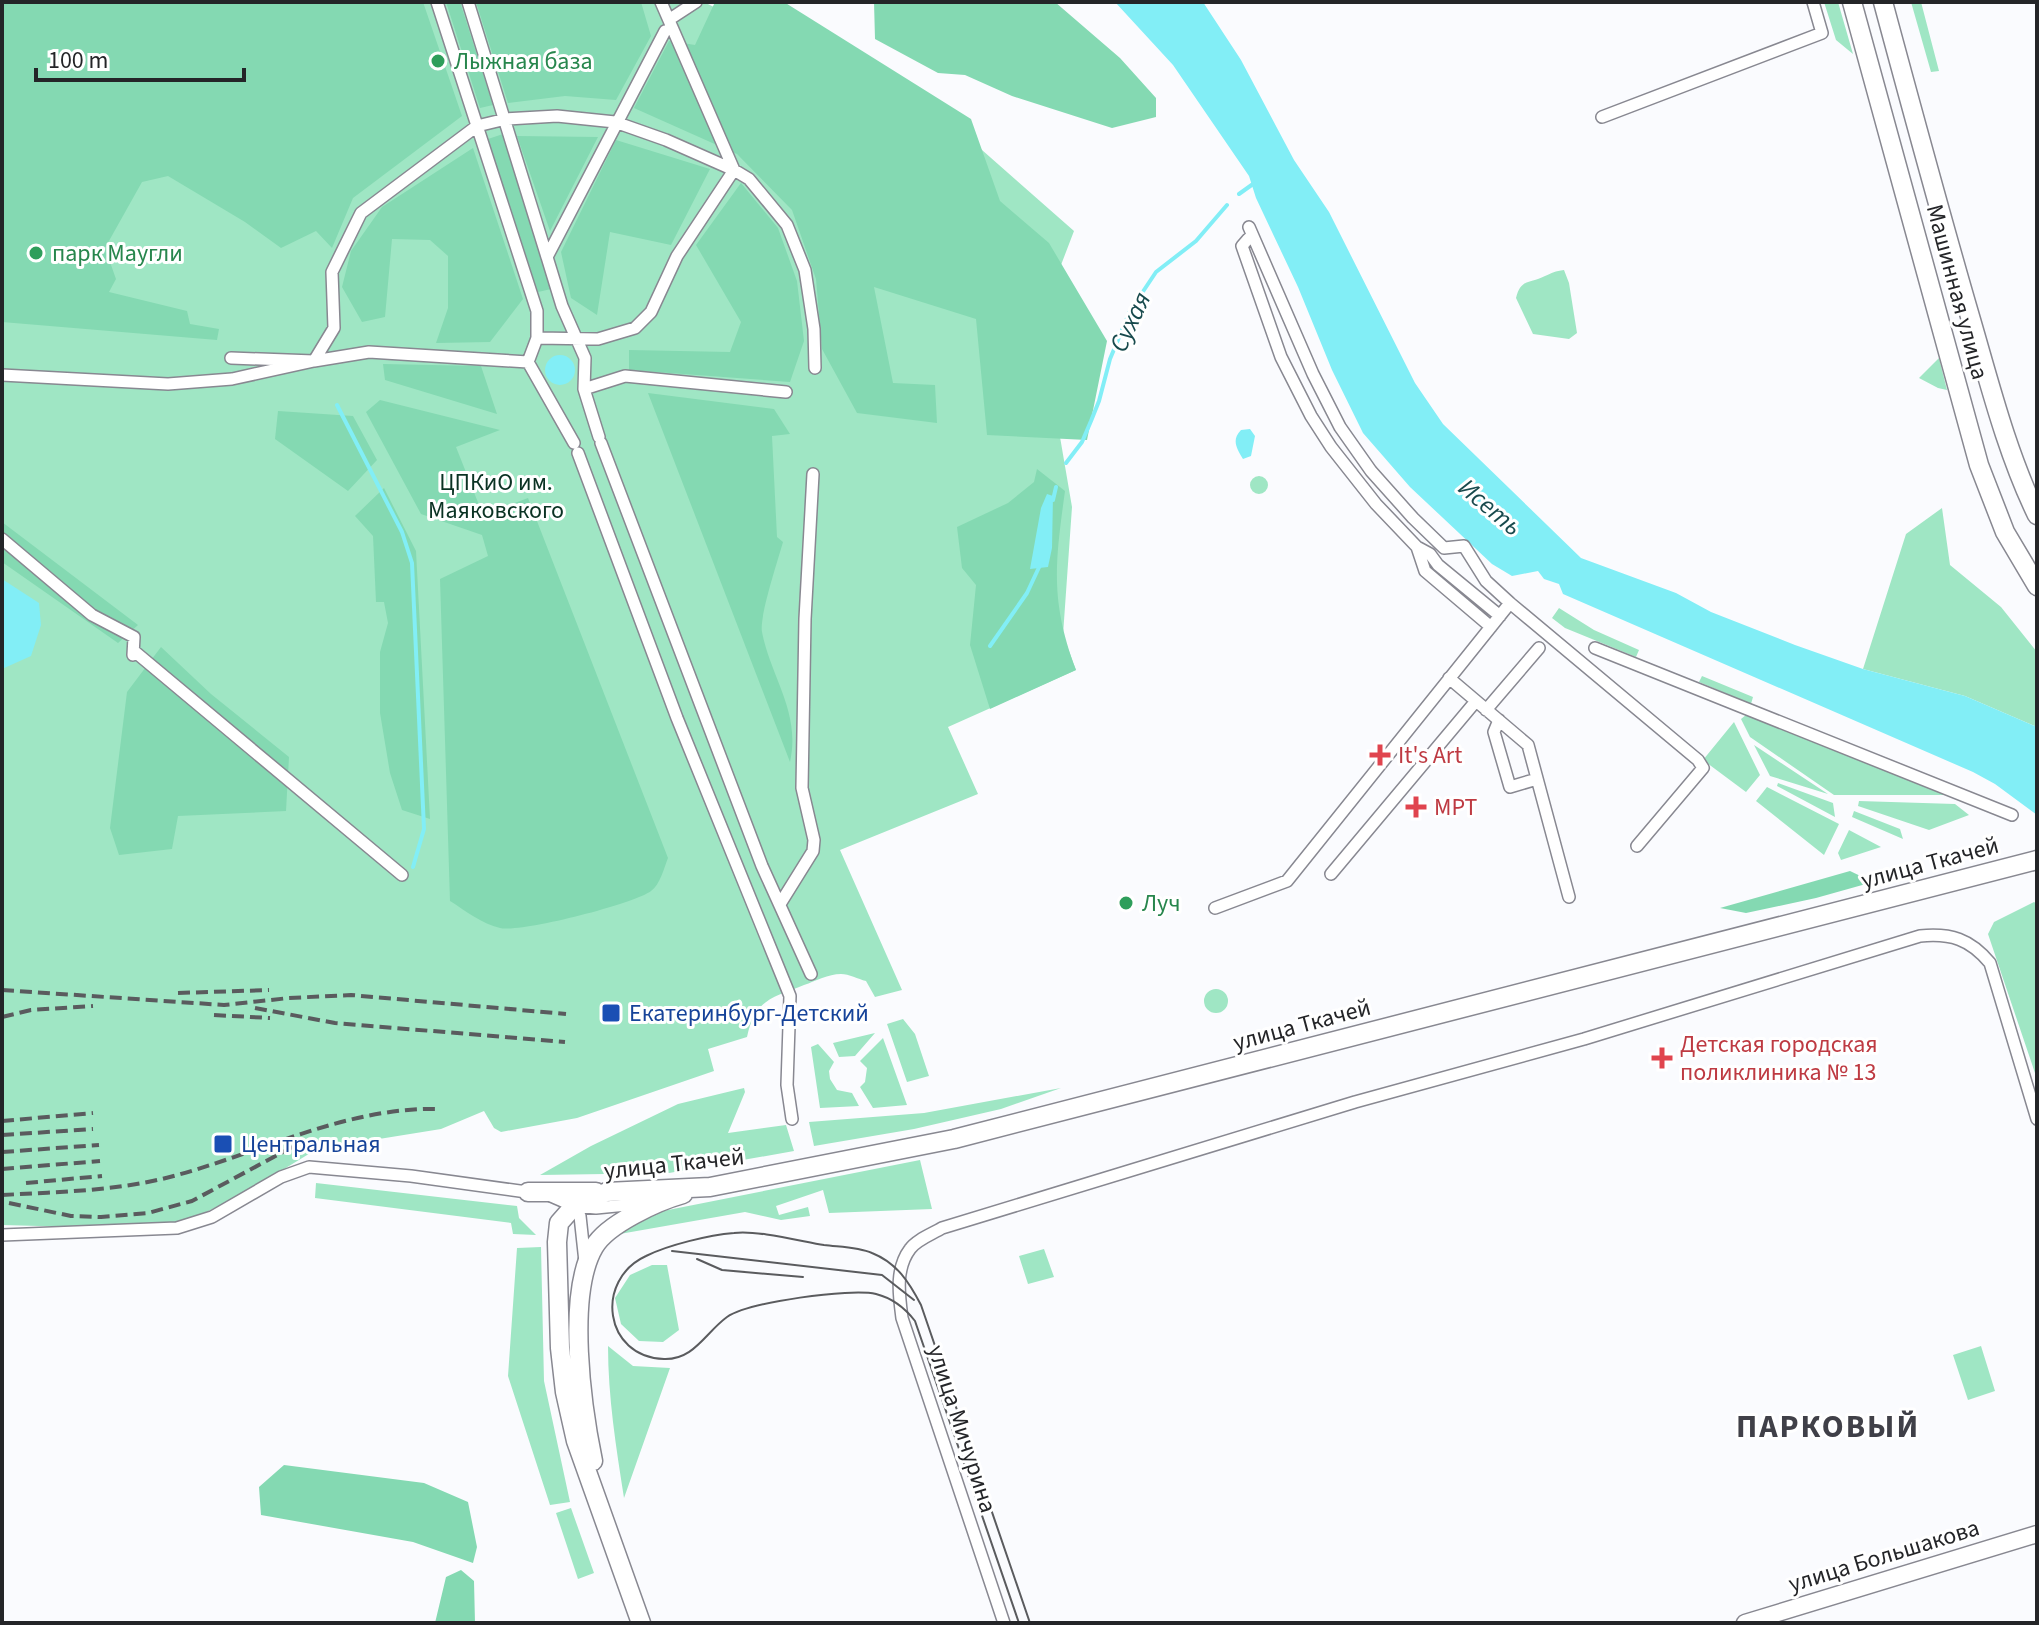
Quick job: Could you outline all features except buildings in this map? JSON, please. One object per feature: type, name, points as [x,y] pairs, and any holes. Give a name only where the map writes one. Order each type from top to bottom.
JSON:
[{"type":"main road","name":"Машинная улица","points":[[1852,2],[1979,465],[2005,532],[2037,586]]},
{"type":"main road","name":"Машинная улица","points":[[1883,2],[1998,413],[2037,515]]},
{"type":"main road","name":"улица Ткачей","points":[[574,1206],[607,1192],[710,1187],[954,1139],[2033,861]]},
{"type":"main road","points":[[602,1511],[589,1440],[579,1340],[585,1271],[595,1244],[618,1226],[657,1202],[710,1187]]},
{"type":"main road","points":[[528,1192],[607,1192]]},
{"type":"main road","points":[[528,1192],[548,1207],[554,1218],[565,1392],[576,1441],[641,1623]]},
{"type":"main road","points":[[557,1242],[559,1223],[574,1206]]},
{"type":"street","points":[[437,2],[537,311],[537,338],[528,362],[576,448],[677,718],[790,996],[787,1085],[792,1119]]},
{"type":"street","points":[[468,2],[547,257],[585,358],[584,389],[600,440],[762,866],[811,974]]},
{"type":"street","points":[[661,2],[668,25],[734,170]]},
{"type":"street","points":[[547,257],[668,25],[696,2]]},
{"type":"street","points":[[1602,117],[1822,33],[1813,2]]},
{"type":"street","points":[[314,361],[334,328],[332,272],[361,213],[477,126],[506,119],[557,116],[615,122],[734,170],[749,179],[787,225],[805,270],[814,329],[815,368]]},
{"type":"street","points":[[537,338],[598,339],[635,328],[651,312],[677,256],[734,170]]},
{"type":"street","points":[[1500,616],[1438,565],[1430,554],[1417,547],[1349,473],[1311,416],[1281,357],[1266,317],[1242,246],[1248,233],[1340,427],[1371,471],[1444,548],[1464,546],[1486,581],[1510,603],[1698,760],[1703,768],[1637,846]]},
{"type":"street","points":[[2,375],[168,384],[232,379],[369,352],[528,362]]},
{"type":"street","points":[[231,358],[314,361]]},
{"type":"street","points":[[584,389],[625,376],[786,392]]},
{"type":"street","points":[[780,904],[813,851],[814,840],[802,788],[805,619],[813,474]]},
{"type":"street","points":[[2,539],[92,615],[134,637],[134,654],[402,875]]},
{"type":"street","points":[[1417,547],[1425,571],[1491,627]]},
{"type":"street","points":[[1215,908],[1287,881],[1510,603]]},
{"type":"street","points":[[1486,710],[1539,648]]},
{"type":"street","points":[[1595,648],[2012,815]]},
{"type":"street","points":[[1449,678],[1528,745],[1569,897]]},
{"type":"street","points":[[1331,874],[1476,701]]},
{"type":"street","points":[[1499,720],[1494,732],[1510,787],[1537,779]]},
{"type":"street","name":"улица Мичурина","points":[[1004,1623],[902,1318],[899,1288],[901,1271],[910,1247],[942,1228],[1183,1156],[1264,1128],[1584,1039],[1920,936],[1936,934],[1976,946],[1990,963],[2037,1119]]},
{"type":"street","name":"улица Ткачей","points":[[2,1235],[177,1228],[212,1217],[281,1177],[309,1167],[411,1176],[528,1192],[555,1196],[574,1206],[596,1208],[657,1202]]},
{"type":"street","points":[[574,1206],[580,1216],[585,1271]]},
{"type":"street","name":"улица Большакова","points":[[1745,1623],[2037,1534]]},
{"type":"green space","name":"ЦПКиО им. Маяковского","points":[[2,2],[704,2],[965,135],[1074,231],[1040,320],[1072,507],[1063,635],[1076,670],[948,727],[978,794],[840,850],[902,990],[875,997],[866,981],[841,974],[827,976],[783,993],[760,1007],[750,1024],[747,1037],[708,1049],[714,1071],[577,1118],[501,1132],[494,1128],[484,1111],[441,1129],[317,1149],[241,1195],[200,1215],[150,1229],[2,1225]]},
{"type":"green space","points":[[2,2],[423,2],[462,116],[353,198],[332,248],[316,231],[281,248],[245,222],[168,176],[142,182],[105,248],[116,279],[109,292],[187,311],[190,324],[219,329],[217,340],[2,322]]},
{"type":"green space","points":[[446,2],[460,2],[493,105],[480,108]]},
{"type":"green space","points":[[476,2],[641,2],[651,36],[616,100],[565,96],[508,103]]},
{"type":"green space","points":[[715,2],[784,2],[971,119],[1000,201],[1049,243],[1107,341],[1087,440],[987,435],[976,319],[874,287],[893,383],[935,385],[937,423],[857,413],[822,349],[816,279],[792,210],[737,154],[634,108],[669,41],[695,45]]},
{"type":"green space","points":[[874,2],[1055,2],[1120,58],[1156,98],[1156,117],[1112,128],[1012,96],[965,75],[938,73],[875,39]]},
{"type":"green space","points":[[1824,2],[1838,2],[1853,54],[1836,40]]},
{"type":"green space","points":[[1911,2],[1921,2],[1939,71],[1931,72]]},
{"type":"green space","points":[[503,134],[551,289],[538,292],[488,139]]},
{"type":"green space","points":[[517,136],[598,137],[550,231]]},
{"type":"green space","points":[[616,140],[710,169],[671,245],[610,232],[597,315],[571,298],[561,252]]},
{"type":"green space","points":[[473,148],[523,299],[490,342],[436,343],[448,308],[448,256],[430,240],[392,239],[385,317],[362,322],[342,287],[351,251],[382,207]]},
{"type":"green space","points":[[741,183],[778,228],[797,281],[804,341],[790,382],[629,370],[629,350],[730,352],[741,322],[696,245]]},
{"type":"green space","points":[[1564,270],[1577,333],[1569,339],[1533,334],[1516,298],[1518,292],[1527,282]]},
{"type":"green space","points":[[1939,358],[1947,390],[1919,378]]},
{"type":"green space","points":[[383,364],[481,366],[497,414],[385,380]]},
{"type":"green space","points":[[648,393],[774,409],[790,434],[772,436],[777,537],[783,542],[766,602],[762,632],[792,727],[790,762]]},
{"type":"green space","points":[[380,400],[500,430],[456,447],[483,515],[528,498],[668,858],[654,888],[640,897],[552,922],[512,928],[487,924],[450,901],[440,579],[488,556],[482,535],[421,514],[366,412]]},
{"type":"green space","points":[[278,411],[353,416],[377,460],[348,491],[275,439]]},
{"type":"green space","points":[[1037,469],[1065,491],[1057,561],[1058,602],[1076,670],[990,709],[970,645],[976,585],[962,568],[957,527],[1008,503],[1034,482]]},
{"type":"green space","points":[[1255,476],[1263,476],[1268,485],[1266,492],[1255,494],[1250,489],[1250,481]]},
{"type":"green space","points":[[384,488],[416,551],[430,819],[402,810],[390,773],[380,713],[380,652],[388,623],[384,602],[376,602],[373,536],[355,516]]},
{"type":"green space","points":[[1942,508],[1950,565],[2001,607],[2037,652],[2037,727],[1965,696],[1863,669],[1906,534]]},
{"type":"green space","points":[[2,522],[138,625],[118,643],[2,562]]},
{"type":"green space","points":[[1559,608],[1594,630],[1639,650],[1636,657],[1565,628],[1552,618]]},
{"type":"green space","points":[[161,647],[211,694],[289,757],[286,811],[178,816],[172,849],[119,855],[110,828],[127,692]]},
{"type":"green space","points":[[1702,676],[1753,697],[1751,704],[1699,682]]},
{"type":"green space","points":[[1746,715],[1944,795],[1834,795],[1750,737],[1741,719]]},
{"type":"green space","points":[[1734,722],[1760,775],[1746,792],[1703,760]]},
{"type":"green space","points":[[1754,745],[1828,794],[1770,776]]},
{"type":"green space","points":[[1778,783],[1833,803],[1835,817],[1777,786]]},
{"type":"green space","points":[[1767,787],[1839,824],[1824,855],[1756,801]]},
{"type":"green space","points":[[1859,801],[1955,804],[1969,815],[1929,830],[1858,806]]},
{"type":"green space","points":[[1854,811],[1900,829],[1903,839],[1852,817]]},
{"type":"green space","points":[[1849,830],[1881,847],[1841,860],[1838,853]]},
{"type":"green space","points":[[1850,871],[1873,882],[1746,913],[1720,908]]},
{"type":"green space","points":[[2034,902],[2037,904],[2037,1079],[1988,934],[1994,922]]},
{"type":"green space","points":[[1216,989],[1227,996],[1228,1001],[1221,1012],[1216,1013],[1205,1006],[1204,1001],[1211,990]]},
{"type":"green space","points":[[903,1019],[915,1034],[929,1076],[907,1082],[887,1024]]},
{"type":"green space","points":[[875,1033],[855,1056],[839,1057],[833,1043]]},
{"type":"green space","points":[[883,1038],[907,1105],[873,1108],[860,1087],[865,1082],[867,1068],[860,1061]]},
{"type":"green space","points":[[818,1044],[834,1062],[829,1071],[837,1090],[852,1093],[859,1106],[820,1108],[811,1047]]},
{"type":"green space","points":[[744,1088],[728,1133],[786,1125],[794,1151],[669,1173],[540,1175],[591,1146],[678,1104]]},
{"type":"green space","points":[[1061,1088],[1001,1109],[914,1129],[814,1146],[809,1122],[924,1113]]},
{"type":"green space","points":[[920,1160],[932,1209],[829,1213],[823,1190],[776,1206],[779,1215],[808,1207],[810,1216],[781,1220],[745,1212],[614,1235],[663,1211]]},
{"type":"green space","points":[[316,1183],[517,1206],[519,1218],[536,1235],[513,1234],[511,1223],[315,1198]]},
{"type":"green space","points":[[541,1247],[544,1381],[570,1502],[550,1505],[508,1376],[517,1248]]},
{"type":"green space","points":[[1044,1249],[1054,1277],[1028,1284],[1019,1256]]},
{"type":"green space","points":[[652,1265],[667,1265],[679,1330],[663,1342],[639,1341],[621,1324],[615,1298],[630,1275]]},
{"type":"green space","points":[[608,1346],[633,1366],[670,1368],[624,1498],[611,1403]]},
{"type":"green space","points":[[1981,1346],[1995,1391],[1968,1400],[1953,1355]]},
{"type":"green space","points":[[284,1465],[424,1483],[468,1502],[477,1547],[473,1563],[413,1542],[261,1515],[259,1487]]},
{"type":"green space","points":[[571,1508],[594,1573],[578,1579],[556,1513]]},
{"type":"green space","points":[[461,1570],[474,1581],[475,1623],[435,1623],[446,1577]]},
{"type":"water","name":"Исеть","points":[[1115,2],[1203,2],[1241,60],[1294,160],[1329,212],[1415,383],[1443,424],[1581,558],[1676,593],[1711,612],[1795,645],[1863,669],[1965,696],[2037,727],[2037,815],[1973,772],[1563,594],[1559,584],[1544,579],[1538,571],[1512,576],[1492,564],[1410,487],[1363,433],[1332,370],[1249,176],[1173,65]]},
{"type":"water","points":[[560,355],[571,359],[575,370],[571,381],[560,385],[549,381],[545,370],[549,359]]},
{"type":"water","points":[[1250,429],[1255,436],[1251,456],[1243,459],[1236,437],[1241,430]]},
{"type":"water","points":[[1047,494],[1053,496],[1052,548],[1048,567],[1030,569],[1041,508]]},
{"type":"water","points":[[2,579],[39,603],[41,625],[31,656],[2,669]]},
{"type":"waterway","name":"Сухая","points":[[1239,194],[1253,184]]},
{"type":"waterway","name":"Сухая","points":[[1066,463],[1082,442],[1091,421],[1110,359],[1130,311],[1156,272],[1196,241],[1227,205]]},
{"type":"waterway","points":[[337,405],[402,532],[412,563],[424,829],[413,867]]},
{"type":"waterway","name":"Сухая","points":[[1053,500],[1056,487]]},
{"type":"waterway","name":"Сухая","points":[[990,646],[1027,593],[1041,563]]},
{"type":"tram line","points":[[1019,1623],[915,1321],[907,1312],[887,1298],[863,1293],[823,1295],[756,1306],[727,1317],[683,1355],[664,1359],[644,1355],[629,1345],[618,1332],[613,1316],[613,1299],[618,1282],[629,1267],[646,1256],[677,1244],[743,1232],[861,1250],[881,1257],[895,1268],[921,1305],[1030,1623]]},
{"type":"tram line","points":[[672,1251],[882,1275],[914,1300]]},
{"type":"tram line","points":[[697,1259],[722,1270],[803,1277]]},
{"type":"railway","points":[[2,990],[224,1005],[351,995],[566,1014]]},
{"type":"railway","points":[[178,993],[269,990]]},
{"type":"railway","points":[[2,1017],[31,1010],[93,1006]]},
{"type":"railway","points":[[255,1008],[335,1023],[565,1042]]},
{"type":"railway","points":[[214,1015],[270,1018]]},
{"type":"railway","points":[[2,1195],[126,1186],[200,1168],[334,1124],[403,1110],[438,1109]]},
{"type":"railway","points":[[2,1121],[93,1113]]},
{"type":"railway","points":[[2,1135],[93,1129]]},
{"type":"railway","points":[[2,1152],[99,1145]]},
{"type":"railway","points":[[9,1203],[71,1216],[148,1213],[192,1201],[296,1145]]},
{"type":"railway","points":[[2,1169],[100,1161]]},
{"type":"railway","points":[[26,1183],[102,1176]]},
{"type":"place","name":"Лыжная база","points":[[438,61]]},
{"type":"place","name":"парк Маугли","points":[[36,253]]},
{"type":"place","name":"It's Art","points":[[1380,755]]},
{"type":"place","name":"МРТ","points":[[1416,807]]},
{"type":"place","name":"Луч","points":[[1126,903]]},
{"type":"place","name":"Екатеринбург-Детский","points":[[611,1013]]},
{"type":"place","name":"Детская городская поликлиника № 13","points":[[1662,1058]]},
{"type":"place","name":"Центральная","points":[[223,1144]]},
{"type":"district","name":"ПАРКОВЫЙ","points":[[1828,1427]]}]
